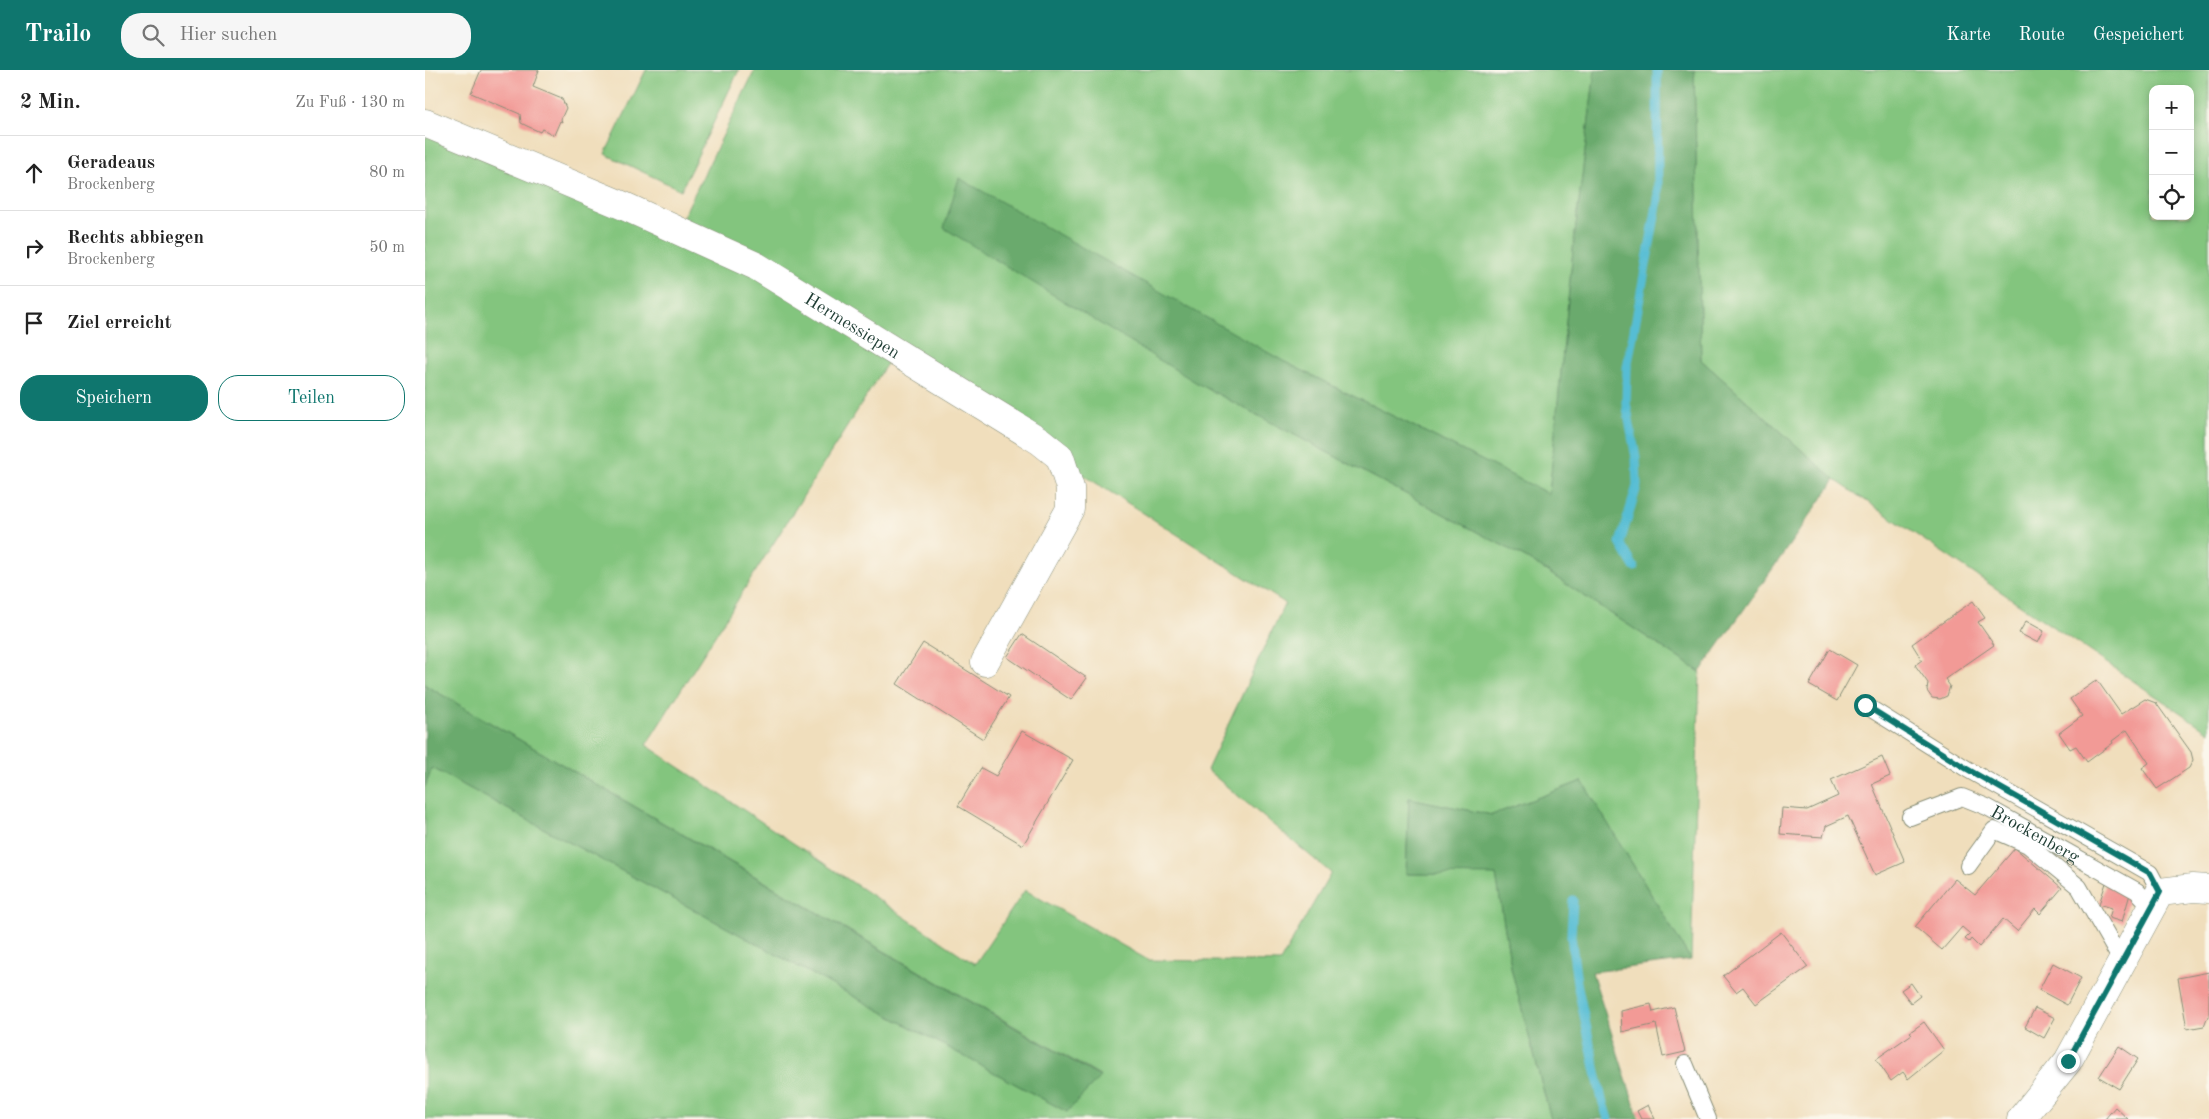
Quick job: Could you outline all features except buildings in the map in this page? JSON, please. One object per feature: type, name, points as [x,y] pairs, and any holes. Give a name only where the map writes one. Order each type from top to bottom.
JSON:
[{"type":"street","name":"Hermessiepen","points":[[425,123],[624,206],[756,266],[1040,441],[1060,458],[1070,488],[1070,509],[985,662]]},
{"type":"street","points":[[2021,1119],[2068,1061],[2156,900],[2193,888],[2209,889]]},
{"type":"lane","name":"Brockenberg","points":[[1865,705],[1967,769],[2150,873],[2156,900]]},
{"type":"lane","name":"Brockenberg","points":[[1910,817],[1962,797],[1987,807],[2156,900]]},
{"type":"lane","name":"Brockenberg","points":[[1968,866],[1994,830],[2028,845],[2079,887],[2122,962]]},
{"type":"lane","points":[[1685,1064],[1708,1119]]},
{"type":"green space","points":[[646,70],[739,70],[681,190],[605,154]]},
{"type":"green space","points":[[755,70],[1595,70],[1573,250],[1549,494],[1285,362],[1197,383],[1528,559],[1700,672],[1691,960],[1582,781],[1492,815],[1409,798],[1406,874],[1496,874],[1512,972],[1551,1119],[425,1119],[425,787],[432,768],[1067,1112],[1100,1076],[425,685],[425,133],[680,223]],"holes":[[[893,354],[1285,603],[1207,770],[1331,873],[1280,962],[1148,960],[1025,890],[975,964],[646,745]]]},
{"type":"green space","points":[[1595,70],[1694,70],[1701,360],[1835,480],[1700,672],[1528,559],[1197,383],[944,228],[959,178],[1285,362],[1549,494],[1573,250]]},
{"type":"green space","points":[[1694,70],[2209,70],[2209,732],[1835,480],[1701,360]]},
{"type":"green space","points":[[425,685],[1100,1077],[1067,1112],[432,768],[425,787]]},
{"type":"green space","points":[[1582,781],[1691,960],[1592,972],[1639,1119],[1551,1119],[1512,972],[1496,875],[1406,874],[1409,798],[1492,815]]},
{"type":"waterway","points":[[1634,567],[1620,543],[1637,486],[1636,458],[1626,403],[1627,368],[1658,200],[1657,70]]},
{"type":"waterway","points":[[1573,900],[1571,936],[1577,983],[1602,1100],[1608,1119]]},
{"type":"route","points":[[1865,705],[1967,769],[2150,873],[2160,892],[2068,1061]]}]
